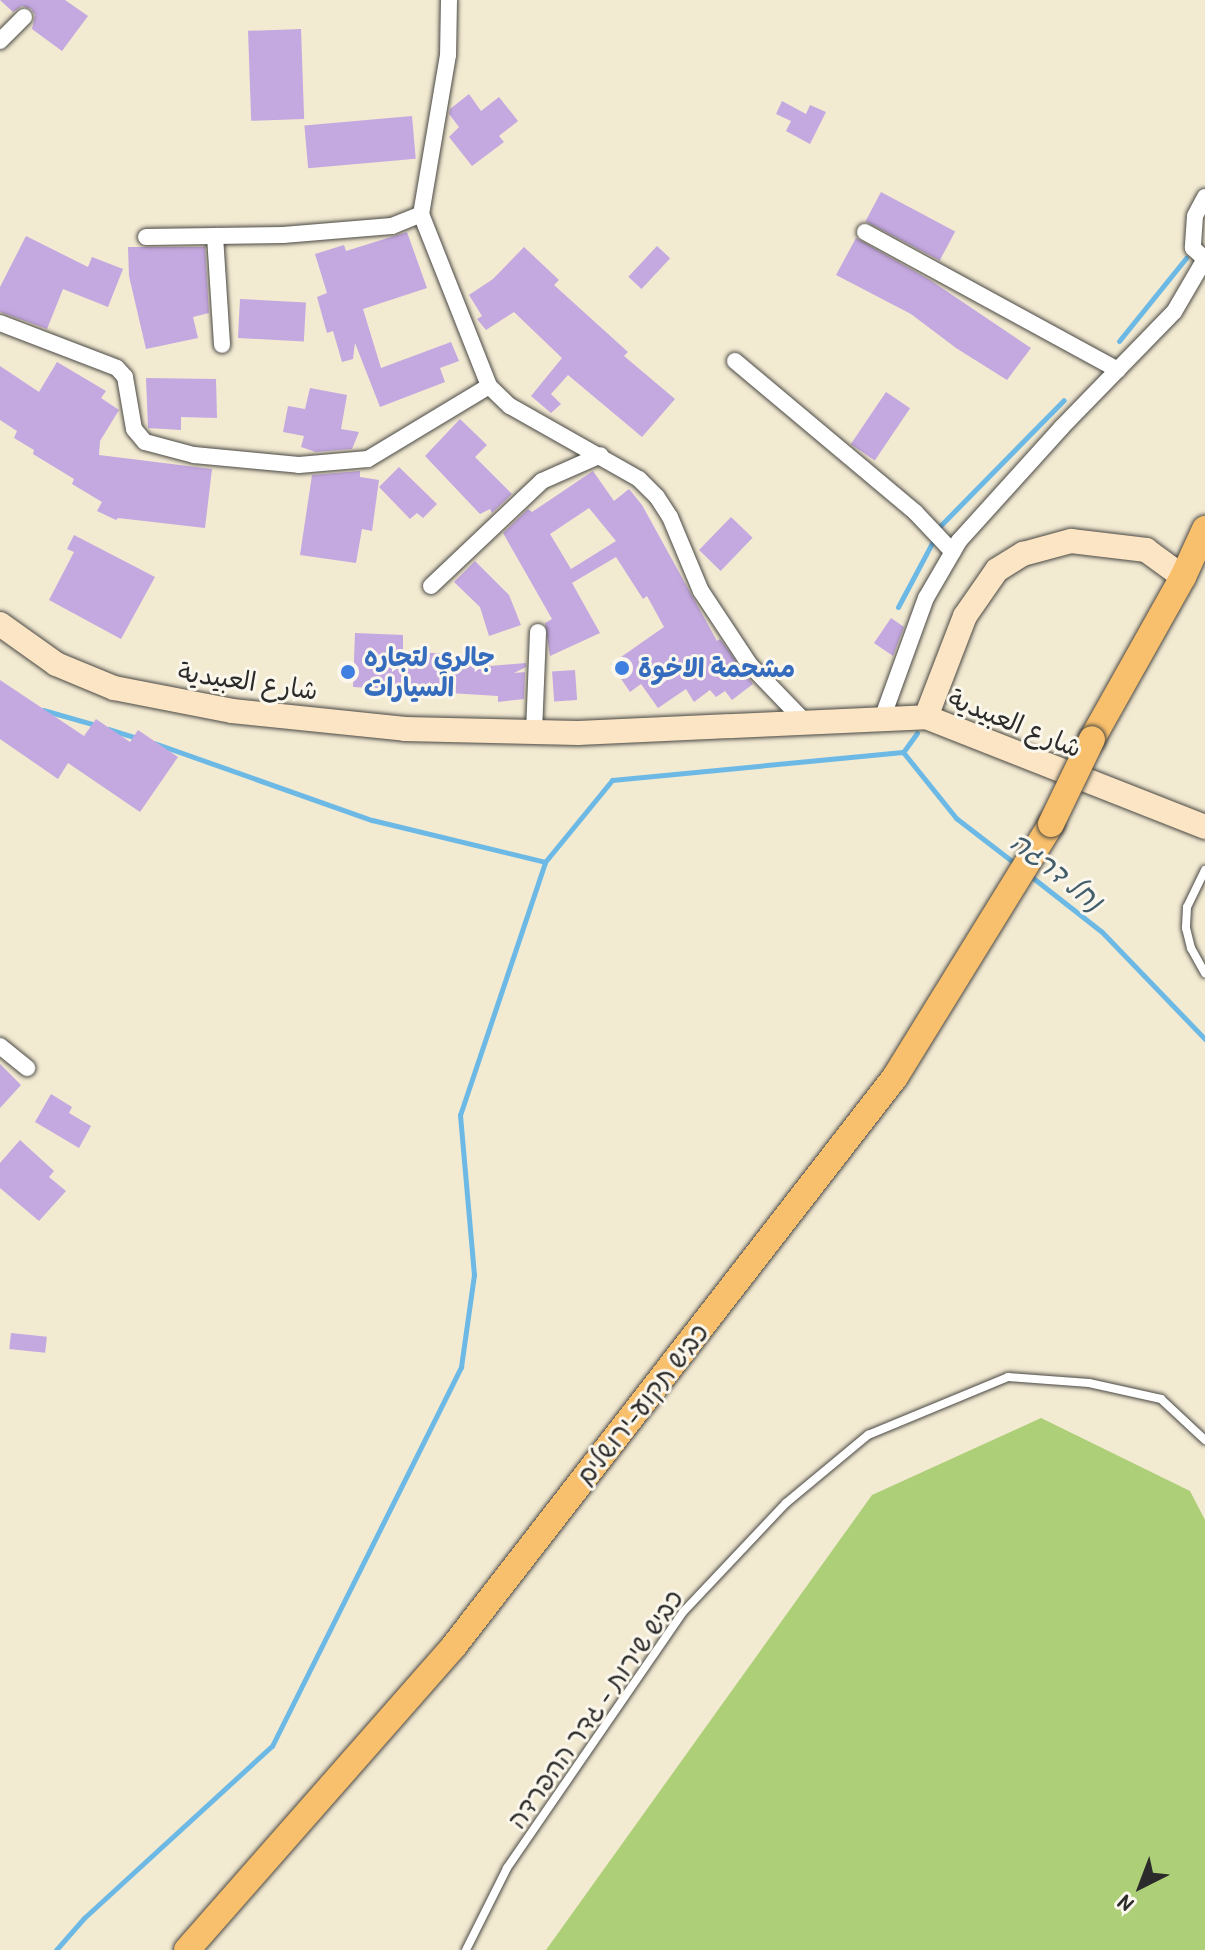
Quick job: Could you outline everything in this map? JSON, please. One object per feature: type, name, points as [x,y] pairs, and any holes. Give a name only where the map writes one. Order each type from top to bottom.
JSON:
[{"type":"main road","points":[[926,717],[965,616],[997,570],[1023,554],[1071,541],[1146,550],[1183,577],[1205,529]]},
{"type":"main road","name":"כביש תקוע–ירושלים","points":[[187,1950],[454,1646],[895,1077],[1051,824],[1092,739],[1183,577]]},
{"type":"main road","name":"شارع العبيدية","points":[[0,624],[56,664],[129,691],[232,711],[358,724],[578,733],[883,716],[926,717],[1205,827]]},
{"type":"street","points":[[449,0],[448,55],[421,214],[489,386],[510,406],[601,455],[639,479],[657,497],[670,517],[701,591],[750,665],[804,721]]},
{"type":"street","points":[[0,41],[24,17]]},
{"type":"street","points":[[883,716],[926,598],[953,552],[1061,428],[1174,312],[1205,259],[1193,248],[1195,216],[1205,197]]},
{"type":"street","points":[[146,237],[392,226],[421,214]]},
{"type":"street","points":[[865,232],[1118,370]]},
{"type":"street","points":[[215,236],[222,345]]},
{"type":"street","points":[[0,323],[117,368],[125,377],[134,429],[145,442],[194,455],[299,465],[368,459],[489,386]]},
{"type":"street","points":[[735,361],[915,512],[953,552]]},
{"type":"street","points":[[431,586],[542,481],[601,455]]},
{"type":"street","points":[[534,732],[538,632]]},
{"type":"street","points":[[0,1046],[27,1068]]},
{"type":"lane","points":[[1205,870],[1187,907],[1186,928],[1191,948],[1205,973]]},
{"type":"lane","name":"כביש שירות - גדר ההפרדה","points":[[466,1950],[507,1868],[683,1612],[786,1503],[868,1435],[1008,1377],[1089,1383],[1161,1399],[1205,1440]]},
{"type":"green space","points":[[1041,1418],[1190,1491],[1205,1520],[1205,1950],[546,1950],[872,1495]]},
{"type":"building","points":[[0,0],[65,0],[88,16],[62,51],[32,29],[35,15],[31,9],[22,6],[13,12]]},
{"type":"building","points":[[301,29],[304,119],[251,121],[248,31]]},
{"type":"building","points":[[469,94],[481,111],[499,97],[518,121],[499,136],[504,142],[472,166],[449,137],[459,127],[449,114],[450,109]]},
{"type":"building","points":[[782,101],[806,114],[810,105],[826,112],[810,144],[786,131],[791,121],[776,114]]},
{"type":"building","points":[[412,116],[416,159],[308,168],[304,125]]},
{"type":"building","points":[[881,192],[955,231],[940,261],[866,221]]},
{"type":"building","points":[[407,232],[427,288],[363,309],[381,368],[451,342],[459,361],[440,368],[445,382],[380,407],[355,343],[353,359],[342,362],[333,331],[327,333],[317,297],[327,293],[315,254],[344,245],[346,251]]},
{"type":"building","points":[[26,236],[88,267],[92,257],[123,269],[108,307],[63,289],[47,329],[0,312],[0,287]]},
{"type":"building","points":[[856,238],[930,280],[1031,348],[1007,380],[956,348],[911,314],[836,275]]},
{"type":"building","points":[[657,246],[670,258],[642,289],[628,277]]},
{"type":"building","points":[[128,247],[205,247],[209,313],[193,317],[198,338],[146,349],[129,276]]},
{"type":"building","points":[[524,247],[559,280],[554,285],[628,352],[624,356],[675,399],[642,437],[568,375],[551,394],[561,404],[551,413],[531,396],[562,358],[514,312],[486,330],[477,319],[482,316],[469,295],[493,279]]},
{"type":"building","points":[[240,299],[306,302],[304,341],[238,338]]},
{"type":"building","points":[[57,362],[106,391],[101,398],[119,410],[100,441],[99,455],[212,469],[205,528],[116,520],[97,511],[102,502],[72,484],[74,479],[33,454],[34,450],[14,438],[17,431],[0,420],[0,366],[39,392]]},
{"type":"building","points":[[146,378],[216,379],[217,418],[181,417],[181,430],[148,428]]},
{"type":"building","points":[[310,388],[347,395],[341,429],[359,432],[352,449],[316,452],[301,447],[304,436],[283,432],[288,406],[305,409]]},
{"type":"building","points":[[886,392],[910,408],[875,460],[851,444]]},
{"type":"building","points":[[460,419],[487,445],[475,457],[512,494],[492,513],[490,509],[480,514],[425,456]]},
{"type":"building","points":[[399,467],[437,504],[423,518],[417,513],[410,519],[379,487]]},
{"type":"building","points":[[360,471],[360,477],[379,480],[372,531],[362,529],[356,563],[300,555],[312,475]]},
{"type":"building","points":[[593,471],[614,501],[629,489],[642,505],[717,641],[720,639],[753,684],[732,700],[725,691],[716,697],[710,690],[694,702],[686,689],[658,708],[641,684],[630,692],[611,664],[664,627],[647,596],[643,599],[616,557],[572,583],[600,633],[550,656],[545,623],[552,619],[503,533],[528,509],[532,512]],"holes":[[[589,508],[616,541],[571,569],[550,534]]]},
{"type":"building","points":[[731,517],[753,538],[721,571],[699,550]]},
{"type":"building","points":[[74,535],[155,577],[121,639],[49,600],[74,552],[67,549]]},
{"type":"building","points":[[475,561],[509,595],[521,625],[489,636],[480,607],[454,582]]},
{"type":"building","points":[[891,618],[904,627],[893,656],[874,643]]},
{"type":"building","points":[[355,633],[403,635],[403,651],[490,657],[490,666],[526,663],[526,667],[514,673],[525,672],[524,699],[498,702],[498,696],[353,687]]},
{"type":"building","points":[[575,670],[577,700],[554,702],[552,672]]},
{"type":"building","points":[[0,680],[84,736],[96,719],[130,742],[138,730],[178,757],[140,812],[68,763],[58,779],[0,739]]},
{"type":"building","points":[[0,1064],[21,1085],[0,1108]]},
{"type":"building","points":[[51,1094],[72,1107],[69,1113],[91,1126],[79,1148],[35,1122]]},
{"type":"building","points":[[20,1140],[54,1171],[49,1177],[66,1191],[39,1221],[0,1188],[0,1163]]},
{"type":"building","points":[[11,1333],[47,1337],[45,1353],[9,1349]]},
{"type":"waterway","name":"נחל דרגה","points":[[1119,341],[1186,258]]},
{"type":"waterway","name":"נחל דרגה","points":[[941,525],[1064,400]]},
{"type":"waterway","name":"נחל דרגה","points":[[898,607],[932,543]]},
{"type":"waterway","points":[[43,710],[99,726]]},
{"type":"waterway","points":[[108,729],[137,738]]},
{"type":"waterway","name":"נחל דרגה","points":[[917,733],[903,752],[956,818],[1017,865]]},
{"type":"waterway","points":[[154,743],[372,820],[545,862]]},
{"type":"waterway","points":[[56,1950],[84,1918],[272,1746],[461,1367],[474,1275],[460,1115],[545,862],[612,780],[903,752]]},
{"type":"waterway","name":"נחל דרגה","points":[[1028,874],[1102,932],[1205,1039]]},
{"type":"place","name":"مشحمة الاخوة","points":[[622,668]]},
{"type":"place","name":"جالري لتجاره السيارات","points":[[348,672]]}]
